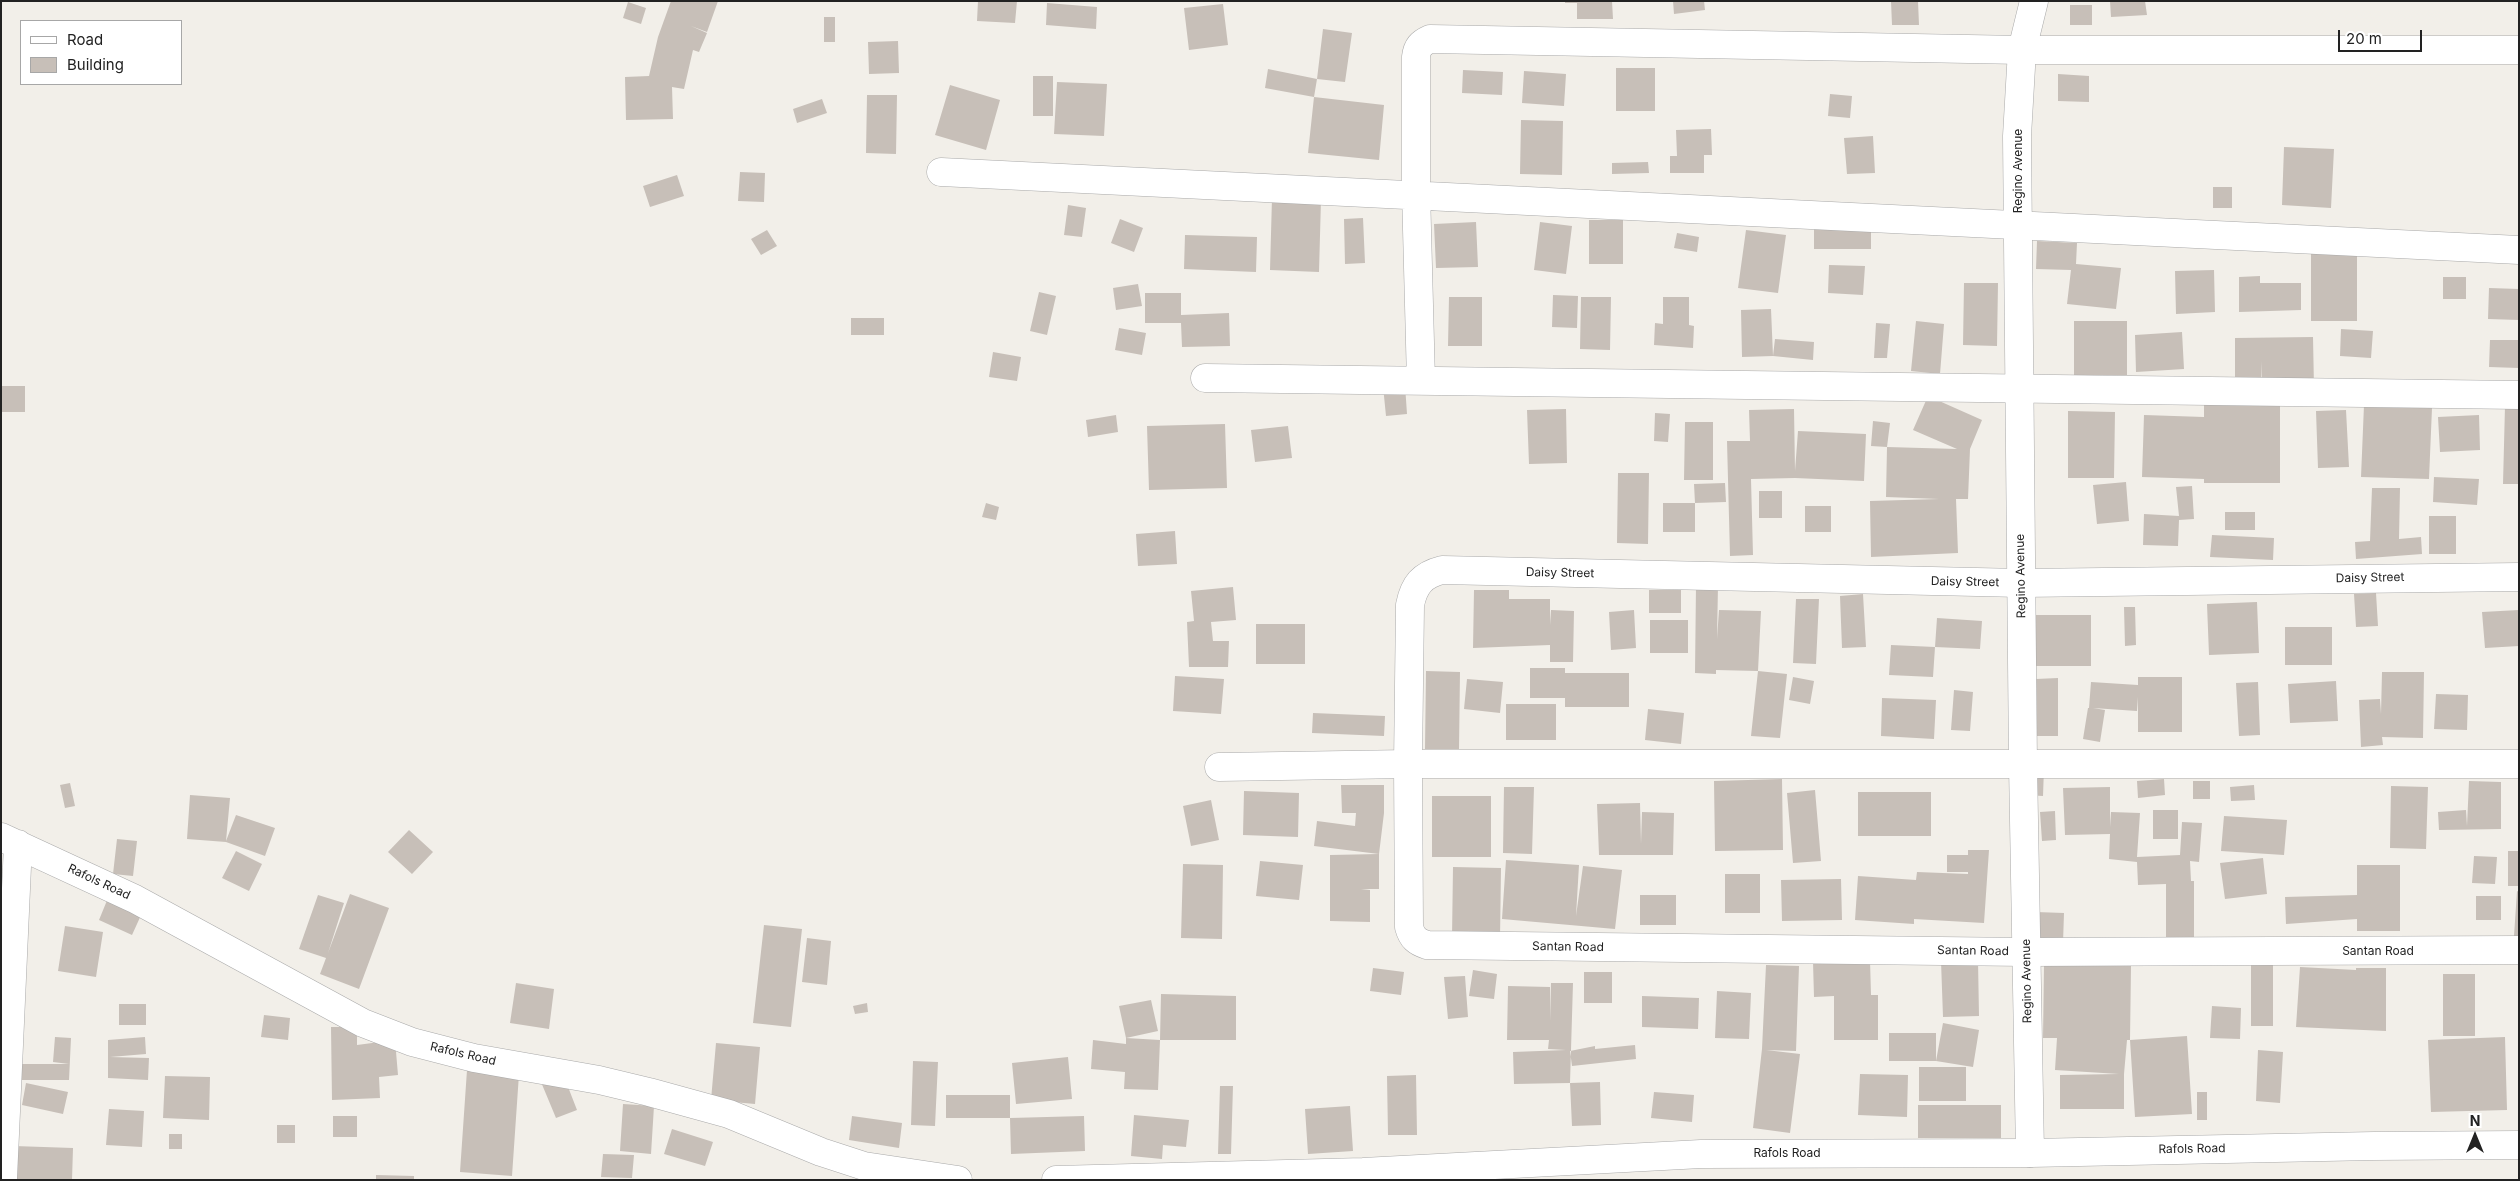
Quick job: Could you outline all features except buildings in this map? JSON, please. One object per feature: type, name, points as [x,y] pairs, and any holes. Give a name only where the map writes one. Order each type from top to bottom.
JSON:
[{"type":"street","name":"Regino Avenue","points":[[2030,1153],[2023,765],[2017,136],[2022,50],[2034,1]]},
{"type":"street","points":[[1421,381],[1416,192],[1416,57],[1417,49],[1422,42],[1430,39],[2022,50],[2519,50]]},
{"type":"street","points":[[941,172],[1416,192],[2018,222],[2519,250]]},
{"type":"street","points":[[1205,378],[2519,395]]},
{"type":"street","name":"Daisy Street","points":[[1408,764],[1410,605],[1412,591],[1419,581],[1428,574],[1442,570],[2021,583],[2519,576]]},
{"type":"street","points":[[1219,767],[1408,764],[2519,764]]},
{"type":"street","name":"Santan Road","points":[[1408,764],[1409,927],[1412,936],[1418,942],[1427,945],[2026,952],[2519,950]]},
{"type":"street","points":[[3,1178],[9,840]]},
{"type":"street","name":"Rafols Road","points":[[9,840],[135,899],[363,1023],[412,1042],[474,1058],[555,1071],[649,1092],[729,1114],[821,1152],[864,1166],[958,1180]]},
{"type":"street","name":"Rafols Road","points":[[1056,1180],[1363,1172],[1701,1154],[2030,1153],[2519,1145]]}]
